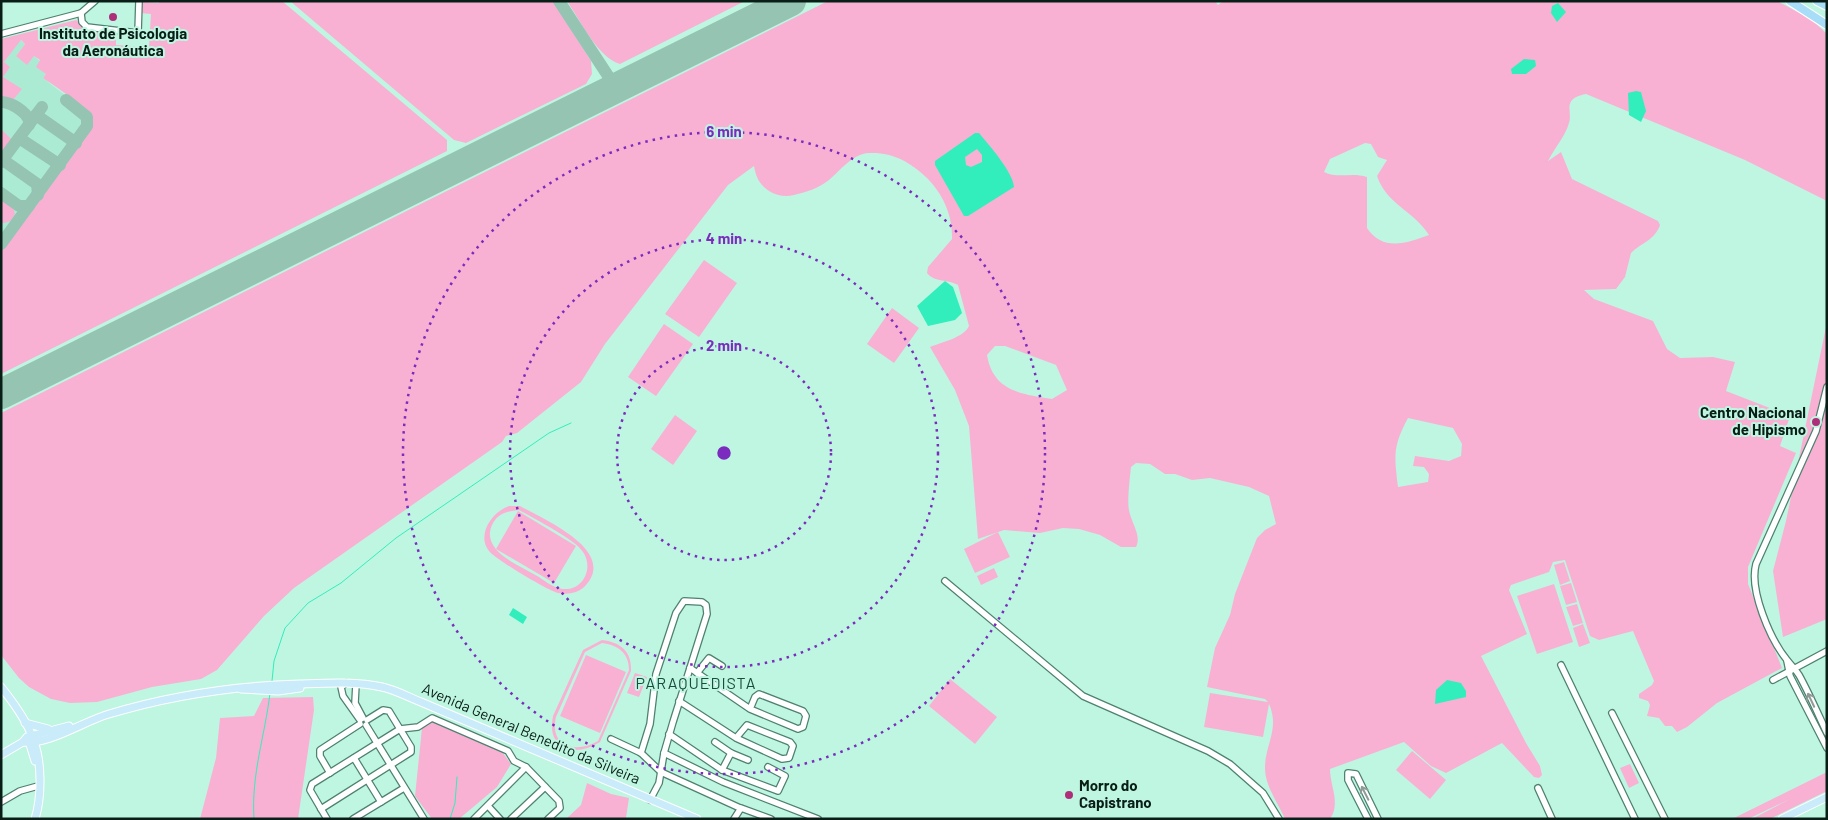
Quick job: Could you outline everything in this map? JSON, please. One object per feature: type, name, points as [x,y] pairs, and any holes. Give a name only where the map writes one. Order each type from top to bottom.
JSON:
[{"type":"highway","points":[[1790,1],[1827,25]]},
{"type":"highway","points":[[1817,1],[1827,6]]},
{"type":"main road","name":"Avenida General Benedito da Silveira","points":[[29,738],[164,699],[235,688],[349,685],[380,687],[395,691],[697,819]]},
{"type":"main road","points":[[1,686],[25,723],[38,771],[35,819]]},
{"type":"main road","points":[[25,723],[41,729],[54,730]]},
{"type":"main road","name":"Avenida General Benedito da Silveira","points":[[29,738],[84,723]]},
{"type":"main road","points":[[1,755],[5,749],[29,738]]},
{"type":"main road","points":[[1782,819],[1827,797]]},
{"type":"street","points":[[1,34],[81,13],[94,1]]},
{"type":"street","points":[[81,13],[82,22],[87,27],[138,33],[139,1]]},
{"type":"street","points":[[1827,387],[1816,430],[1754,571],[1754,592],[1768,626],[1787,661],[1794,668],[1827,734]]},
{"type":"street","points":[[945,581],[1083,696],[1208,751],[1230,764],[1263,793],[1279,819]]},
{"type":"street","points":[[641,753],[650,724],[656,674],[676,613],[684,601],[696,600],[706,605],[707,614],[669,734],[657,790],[650,800]]},
{"type":"street","points":[[1773,680],[1827,651]]},
{"type":"street","points":[[697,673],[709,658],[722,666]]},
{"type":"street","points":[[1787,661],[1788,671],[1827,748]]},
{"type":"street","points":[[1561,665],[1634,819]]},
{"type":"street","points":[[690,668],[750,709],[798,729],[802,727],[806,716],[803,711],[759,694],[755,697],[750,709]]},
{"type":"street","points":[[349,685],[343,696],[363,721]]},
{"type":"street","points":[[349,685],[363,721],[424,819]]},
{"type":"street","points":[[679,701],[736,738],[782,759],[789,758],[793,746],[790,742],[747,725],[736,738]]},
{"type":"street","points":[[321,809],[411,752],[411,747],[387,710],[363,721],[320,750],[320,756],[330,772]]},
{"type":"street","points":[[1612,713],[1665,819]]},
{"type":"street","points":[[1813,721],[1820,718]]},
{"type":"street","points":[[327,819],[310,788],[330,772],[400,729],[418,727],[428,719],[435,719],[508,751],[514,761],[526,767],[560,805],[548,819]]},
{"type":"street","points":[[669,734],[722,770],[778,791],[785,776],[768,767]]},
{"type":"street","points":[[611,739],[641,753],[661,772],[740,808],[770,819]]},
{"type":"street","points":[[715,742],[748,760]]},
{"type":"street","points":[[722,770],[731,752]]},
{"type":"street","points":[[664,753],[723,782],[818,819]]},
{"type":"street","points":[[354,758],[381,802]]},
{"type":"street","points":[[474,819],[526,767]]},
{"type":"street","points":[[1348,772],[1356,774],[1377,816],[1367,818],[1347,777],[1348,772]]},
{"type":"street","points":[[1,802],[20,791],[38,786]]},
{"type":"street","points":[[511,819],[545,786]]},
{"type":"street","points":[[354,819],[404,788]]},
{"type":"street","points":[[1538,788],[1552,819]]},
{"type":"street","points":[[488,806],[500,819]]},
{"type":"street","points":[[734,819],[740,808]]},
{"type":"shaded area","points":[[159,1],[282,1],[447,140],[447,151],[1,374],[1,250],[88,131],[89,123],[87,115],[82,108],[43,78],[46,74],[36,67],[40,60],[34,56],[27,65],[16,56],[25,44],[21,40],[4,62],[10,67],[3,77],[22,89],[13,100],[1,97],[1,39],[76,20],[89,30],[116,32],[116,45],[149,47],[151,14],[140,13],[141,2],[159,3]]},
{"type":"shaded area","points":[[290,1],[553,1],[591,61],[592,74],[586,84],[466,143],[454,140]]},
{"type":"shaded area","points":[[567,1],[745,1],[620,64],[604,54],[597,46]]},
{"type":"shaded area","points":[[828,1],[1215,1],[1218,5],[1223,1],[1777,1],[1811,19],[1827,34],[1827,201],[1745,160],[1586,94],[1578,96],[1571,102],[1570,119],[1567,128],[1548,161],[1561,152],[1572,179],[1658,221],[1660,225],[1651,238],[1631,253],[1625,277],[1616,289],[1584,290],[1594,299],[1653,321],[1667,349],[1680,358],[1713,357],[1735,362],[1726,391],[1790,416],[1780,446],[1796,453],[1748,567],[1748,584],[1782,668],[1717,703],[1687,727],[1677,732],[1672,726],[1665,726],[1659,718],[1647,716],[1650,705],[1648,701],[1639,698],[1639,694],[1652,685],[1654,681],[1633,631],[1599,640],[1590,636],[1565,560],[1553,562],[1549,572],[1511,585],[1509,590],[1527,634],[1481,656],[1540,766],[1542,775],[1539,778],[1534,777],[1502,743],[1446,773],[1431,766],[1404,742],[1330,769],[1335,807],[1330,819],[1285,819],[1269,788],[1265,768],[1273,729],[1272,713],[1269,704],[1263,737],[1204,727],[1210,693],[1268,702],[1265,699],[1207,687],[1215,648],[1230,615],[1235,594],[1257,538],[1265,530],[1276,524],[1269,496],[1249,487],[1210,478],[1192,480],[1175,474],[1165,474],[1150,464],[1136,463],[1131,467],[1128,506],[1138,538],[1136,547],[1121,547],[1100,535],[1079,529],[1063,528],[1040,533],[1004,530],[978,539],[969,426],[955,390],[930,347],[957,337],[969,326],[958,285],[938,280],[927,273],[928,267],[952,239],[951,222],[946,206],[933,184],[908,163],[886,154],[869,153],[857,156],[821,185],[791,196],[772,193],[763,186],[758,180],[754,166],[728,185],[605,344],[581,382],[517,433],[506,436],[502,442],[294,588],[264,616],[217,670],[201,679],[152,687],[97,702],[70,703],[51,699],[29,687],[19,678],[1,655],[1,413]],"holes":[[[1365,143],[1371,144],[1378,157],[1387,160],[1377,176],[1381,186],[1394,201],[1423,226],[1429,235],[1396,244],[1388,243],[1373,236],[1367,228],[1367,177],[1335,175],[1324,172],[1330,159]],[[995,346],[1005,346],[1056,365],[1067,390],[1052,399],[1010,389],[995,376],[987,355]],[[1408,418],[1453,428],[1462,444],[1461,456],[1449,461],[1415,456],[1413,466],[1424,467],[1429,474],[1428,482],[1398,487],[1396,451]]]},
{"type":"shaded area","points":[[1558,3],[1566,12],[1557,22],[1551,13],[1552,6]]},
{"type":"shaded area","points":[[20,40],[25,44],[16,56],[34,56],[40,61],[46,74],[43,78],[84,110],[90,117],[91,123],[89,131],[1,250],[1,97],[3,97],[4,62]]},
{"type":"shaded area","points":[[1524,59],[1535,60],[1536,66],[1526,74],[1512,74],[1511,69]]},
{"type":"shaded area","points":[[1641,92],[1646,111],[1641,122],[1629,115],[1628,93]]},
{"type":"shaded area","points":[[1,129],[11,139],[1,153]]},
{"type":"shaded area","points":[[975,133],[979,133],[1005,166],[1014,187],[968,216],[964,216],[935,165],[935,161]],"holes":[[[977,149],[982,155],[982,162],[971,167],[966,165],[965,157]]]},
{"type":"shaded area","points":[[1,198],[13,206],[15,214],[6,223],[1,223]]},
{"type":"shaded area","points":[[704,260],[737,283],[699,337],[665,314]]},
{"type":"shaded area","points":[[945,281],[953,287],[962,313],[955,320],[928,326],[917,306]]},
{"type":"shaded area","points":[[892,308],[919,328],[894,363],[867,344]]},
{"type":"shaded area","name":"Centro Nacional de Hipismo","points":[[1827,322],[1827,619],[1783,637],[1773,571],[1786,521]]},
{"type":"shaded area","points":[[664,324],[693,344],[656,396],[628,377]]},
{"type":"shaded area","points":[[675,415],[697,431],[673,465],[651,449]]},
{"type":"shaded area","points":[[509,506],[520,506],[559,527],[573,537],[585,548],[592,560],[593,572],[586,585],[573,593],[558,593],[525,576],[492,554],[487,548],[485,533],[491,520],[502,509]],"holes":[[[519,510],[579,547],[586,558],[587,565],[585,577],[581,582],[570,589],[553,586],[513,562],[496,549],[491,542],[490,533],[493,523],[504,513]]]},
{"type":"shaded area","points":[[518,511],[576,546],[554,583],[496,549]]},
{"type":"shaded area","points":[[998,532],[1010,557],[975,573],[964,549]]},
{"type":"shaded area","points":[[1564,562],[1570,581],[1560,585],[1554,565]]},
{"type":"shaded area","points":[[994,568],[998,577],[981,585],[977,576]]},
{"type":"shaded area","points":[[1571,583],[1577,602],[1566,605],[1560,586]]},
{"type":"shaded area","points":[[1554,584],[1573,642],[1537,654],[1517,596]]},
{"type":"shaded area","points":[[1577,604],[1583,623],[1573,626],[1566,607]]},
{"type":"shaded area","points":[[513,608],[527,617],[523,624],[509,615]]},
{"type":"shaded area","points":[[1583,624],[1590,643],[1579,647],[1573,628]]},
{"type":"shaded area","points":[[602,640],[619,645],[627,653],[631,664],[631,671],[600,742],[591,747],[572,750],[564,748],[554,737],[552,728],[553,716],[583,650]],"holes":[[[602,643],[618,648],[625,655],[629,670],[598,741],[581,747],[566,745],[560,741],[557,735],[555,727],[556,717],[585,652]]]},
{"type":"shaded area","points":[[586,655],[626,672],[600,733],[560,716]]},
{"type":"shaded area","points":[[635,673],[647,677],[639,697],[627,693]]},
{"type":"shaded area","points":[[950,679],[997,717],[975,744],[929,706]]},
{"type":"shaded area","points":[[1447,680],[1461,683],[1466,691],[1466,697],[1435,704],[1436,690]]},
{"type":"shaded area","points":[[313,697],[314,710],[298,819],[200,819],[216,758],[220,718],[254,716],[263,698]]},
{"type":"shaded area","points":[[432,721],[500,749],[511,764],[497,787],[459,819],[432,819],[415,796],[422,728]]},
{"type":"shaded area","points":[[1412,751],[1446,780],[1430,799],[1396,770]]},
{"type":"shaded area","points":[[1630,764],[1639,783],[1629,788],[1620,768]]},
{"type":"shaded area","points":[[1827,772],[1827,791],[1770,819],[1752,819],[1790,799],[1748,819],[1732,819]]},
{"type":"shaded area","points":[[587,783],[611,794],[629,798],[626,818],[628,819],[566,819],[581,805]]},
{"type":"waterway","points":[[272,681],[274,661],[285,628],[308,603],[341,583],[396,538],[549,433],[571,423]]},
{"type":"waterway","points":[[254,819],[256,771],[270,693]]},
{"type":"waterway","points":[[450,819],[455,803],[457,777]]},
{"type":"taxiway","points":[[559,1],[616,88]]},
{"type":"taxiway","points":[[1,244],[87,126],[87,117],[66,100]]},
{"type":"taxiway","points":[[1,102],[13,105],[21,110],[29,120],[29,125]]},
{"type":"taxiway","points":[[1,162],[42,107]]},
{"type":"taxiway","points":[[36,115],[76,143]]},
{"type":"taxiway","points":[[19,138],[60,165]]},
{"type":"taxiway","points":[[3,160],[37,184],[38,195]]},
{"type":"taxiway","points":[[1,193],[19,206],[29,206]]},
{"type":"runway","points":[[1,394],[791,1]]},
{"type":"place","name":"Instituto de Psicologia da Aeronáutica","points":[[113,17]]},
{"type":"place","name":"Centro Nacional de Hipismo","points":[[1816,422]]},
{"type":"place","name":"Morro do Capistrano","points":[[1069,795]]},
{"type":"district","name":"PARAQUEDISTA","points":[[696,683]]}]
